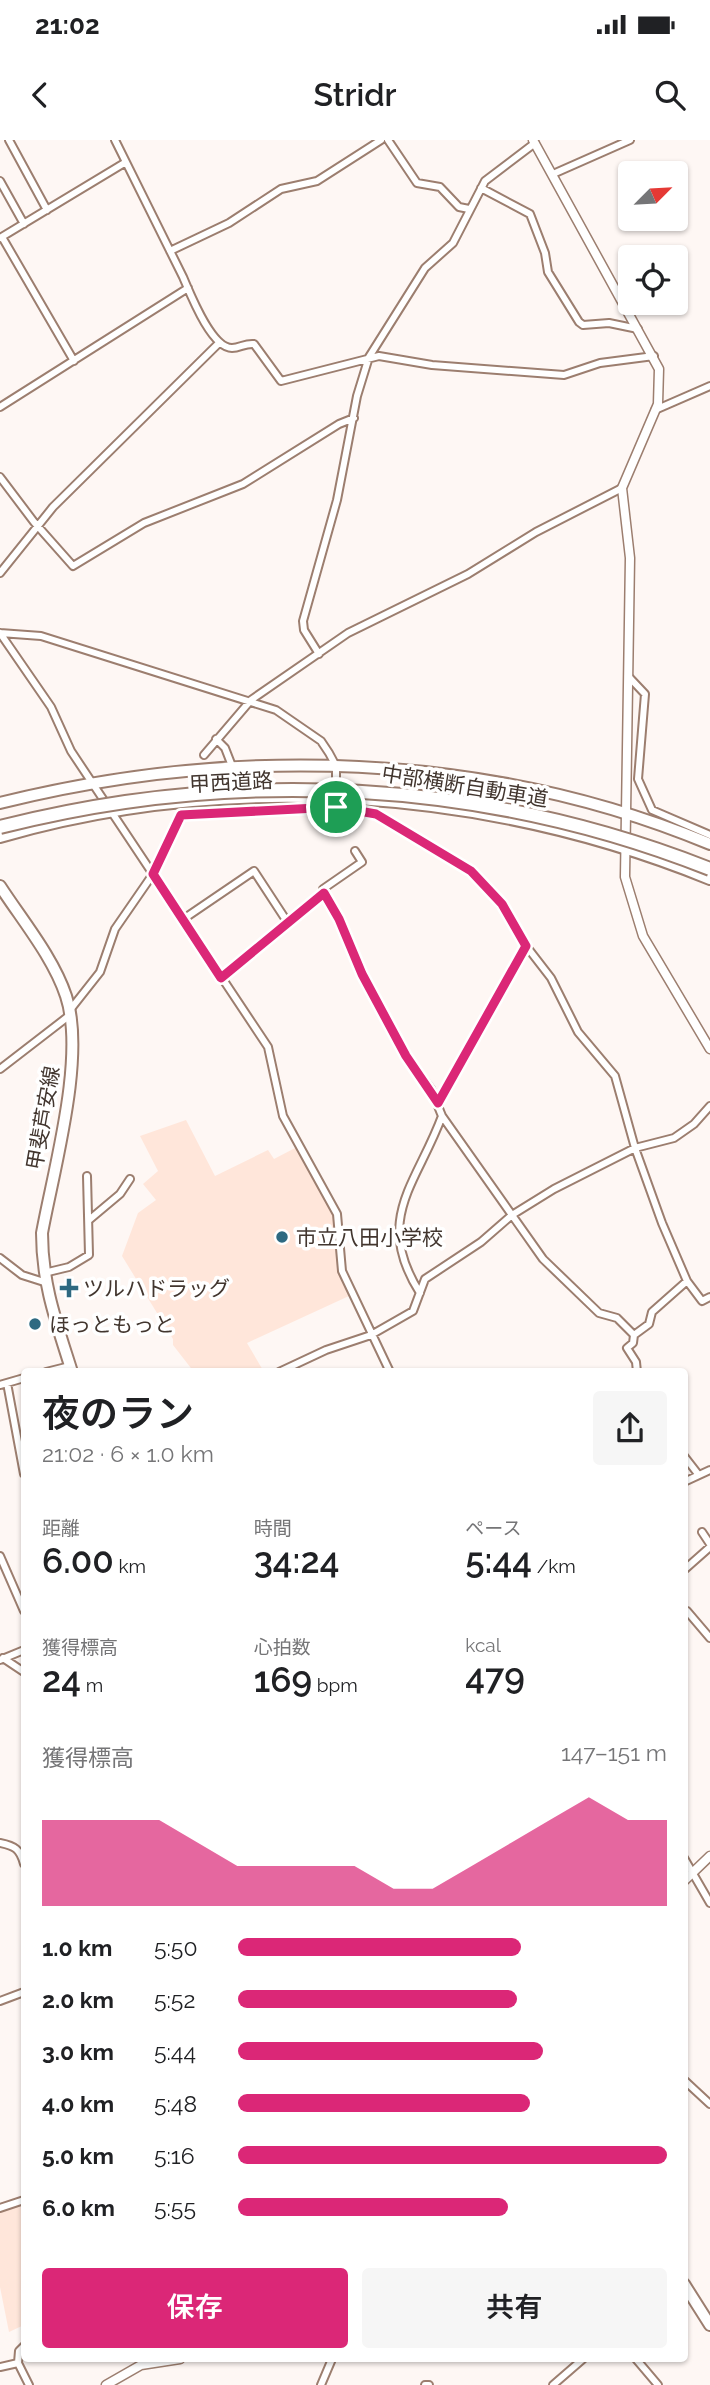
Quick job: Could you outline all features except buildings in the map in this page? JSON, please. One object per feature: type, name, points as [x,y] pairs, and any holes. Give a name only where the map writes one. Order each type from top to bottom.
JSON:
[{"type":"highway","name":"中部横断自動車道","points":[[0,827],[79,808],[159,796],[261,789],[360,790],[456,800],[552,818],[648,846],[710,869]]},
{"type":"main road","name":"甲西道路","points":[[0,803],[94,783],[232,766],[335,766],[478,780],[626,812],[710,844]]},
{"type":"main road","name":"甲西道路","points":[[0,837],[112,812],[211,801],[406,803],[473,812],[625,848],[710,879]]},
{"type":"main road","name":"甲斐芦安線","points":[[0,886],[5,904],[57,975],[71,1012],[74,1055],[42,1233],[44,1277],[71,1368]]},
{"type":"main road","points":[[688,2290],[710,2325]]},
{"type":"street","points":[[9,140],[47,210]]},
{"type":"street","points":[[115,140],[188,288],[190,298],[219,343],[231,348],[254,344],[276,377],[285,382],[313,371],[369,357],[565,375],[600,363],[654,356]]},
{"type":"street","points":[[170,251],[229,223],[281,189],[317,181],[381,140]]},
{"type":"street","points":[[388,140],[417,183],[440,187],[458,207],[470,209]]},
{"type":"street","points":[[553,174],[630,140]]},
{"type":"street","points":[[319,654],[304,630],[303,621],[319,573],[357,396],[369,357],[425,268],[453,243],[485,181],[534,141],[654,356],[660,380],[655,410],[631,459],[622,488],[623,516],[630,544],[625,877],[634,915],[654,956],[710,1049]]},
{"type":"street","points":[[74,361],[1,238],[126,162]]},
{"type":"street","points":[[0,181],[24,224]]},
{"type":"street","points":[[481,188],[530,215],[545,253],[548,272],[579,322],[583,325],[609,323],[640,330]]},
{"type":"street","points":[[0,407],[188,288]]},
{"type":"street","points":[[0,573],[53,507],[219,343]]},
{"type":"street","points":[[655,410],[710,386]]},
{"type":"street","points":[[0,477],[68,563],[79,565],[144,523],[243,484],[339,424],[354,418]]},
{"type":"street","points":[[204,755],[251,700],[319,654],[377,617],[468,574],[536,532],[622,488]]},
{"type":"street","points":[[0,633],[41,636],[183,683],[251,700],[275,710],[313,735],[329,753],[335,766],[336,803]]},
{"type":"street","points":[[0,633],[51,708],[71,751],[268,1047],[283,1116],[337,1214],[342,1271],[388,1368]]},
{"type":"street","points":[[626,675],[645,694],[638,779],[652,810],[710,835]]},
{"type":"street","points":[[216,739],[225,748],[232,766]]},
{"type":"street","points":[[0,1069],[71,1012],[100,972],[115,929],[153,874],[181,815],[336,803],[376,814],[471,871],[502,904],[526,946],[551,978],[578,1032],[615,1076],[635,1148],[687,1281],[702,1301],[710,1297]]},
{"type":"street","points":[[355,850],[362,862],[323,889],[362,974],[406,1056],[438,1103],[442,1115],[560,1279],[599,1313],[617,1318],[634,1335]]},
{"type":"street","points":[[182,920],[254,871],[288,923]]},
{"type":"street","points":[[221,978],[324,893]]},
{"type":"street","points":[[438,1103],[526,946]]},
{"type":"street","points":[[288,1368],[326,1350],[371,1335],[413,1311],[425,1279],[481,1242],[512,1215],[554,1189],[635,1148],[674,1138],[694,1124],[710,1106]]},
{"type":"street","points":[[420,1293],[401,1245],[398,1220],[442,1115]]},
{"type":"street","points":[[0,1258],[22,1275],[44,1277],[89,1255],[87,1176]]},
{"type":"street","points":[[89,1220],[120,1194],[130,1180]]},
{"type":"street","points":[[637,1368],[627,1348],[633,1343],[634,1335],[649,1324],[652,1312],[687,1281]]},
{"type":"street","points":[[21,1379],[3,1384],[21,1461]]},
{"type":"street","points":[[688,1461],[698,1475]]},
{"type":"street","points":[[688,1480],[710,1470]]},
{"type":"street","points":[[688,1566],[710,1546],[702,1532]]},
{"type":"street","points":[[0,1556],[21,1604]]},
{"type":"street","points":[[688,1614],[710,1637]]},
{"type":"street","points":[[2,1659],[21,1651]]},
{"type":"street","points":[[2,1659],[21,1670]]},
{"type":"street","points":[[0,1843],[10,1844],[21,1854]]},
{"type":"street","points":[[688,1877],[710,1856]]},
{"type":"street","points":[[688,1866],[710,1903]]},
{"type":"street","points":[[0,2001],[21,1993]]},
{"type":"street","points":[[688,2084],[710,2104]]},
{"type":"street","points":[[0,2208],[21,2201]]},
{"type":"street","points":[[21,2349],[18,2363],[29,2385]]},
{"type":"street","points":[[106,2385],[141,2365],[160,2362]]},
{"type":"street","points":[[321,2385],[331,2362]]},
{"type":"street","points":[[553,2385],[580,2362]]},
{"type":"street","points":[[639,2362],[658,2385]]},
{"type":"street","points":[[0,2367],[18,2363]]},
{"type":"shaded area","points":[[186,1120],[215,1176],[268,1150],[274,1159],[297,1147],[335,1216],[338,1272],[349,1296],[247,1343],[262,1368],[191,1368],[173,1345],[173,1339],[122,1256],[138,1213],[156,1200],[143,1184],[158,1171],[140,1136]]},
{"type":"shaded area","points":[[21,2205],[21,2326],[9,2332],[0,2287],[0,2212]]},
{"type":"place","name":"市立八田小学校","points":[[282,1237]]},
{"type":"place","name":"ツルハドラッグ","points":[[69,1288]]},
{"type":"place","name":"ほっともっと","points":[[35,1324]]},
{"type":"route","points":[[336,807],[376,814],[471,871],[502,904],[526,946],[438,1103],[431,1088],[406,1056],[387,1016],[362,974],[348,946],[339,919],[324,893],[221,978],[153,874],[181,815],[336,807]]}]
